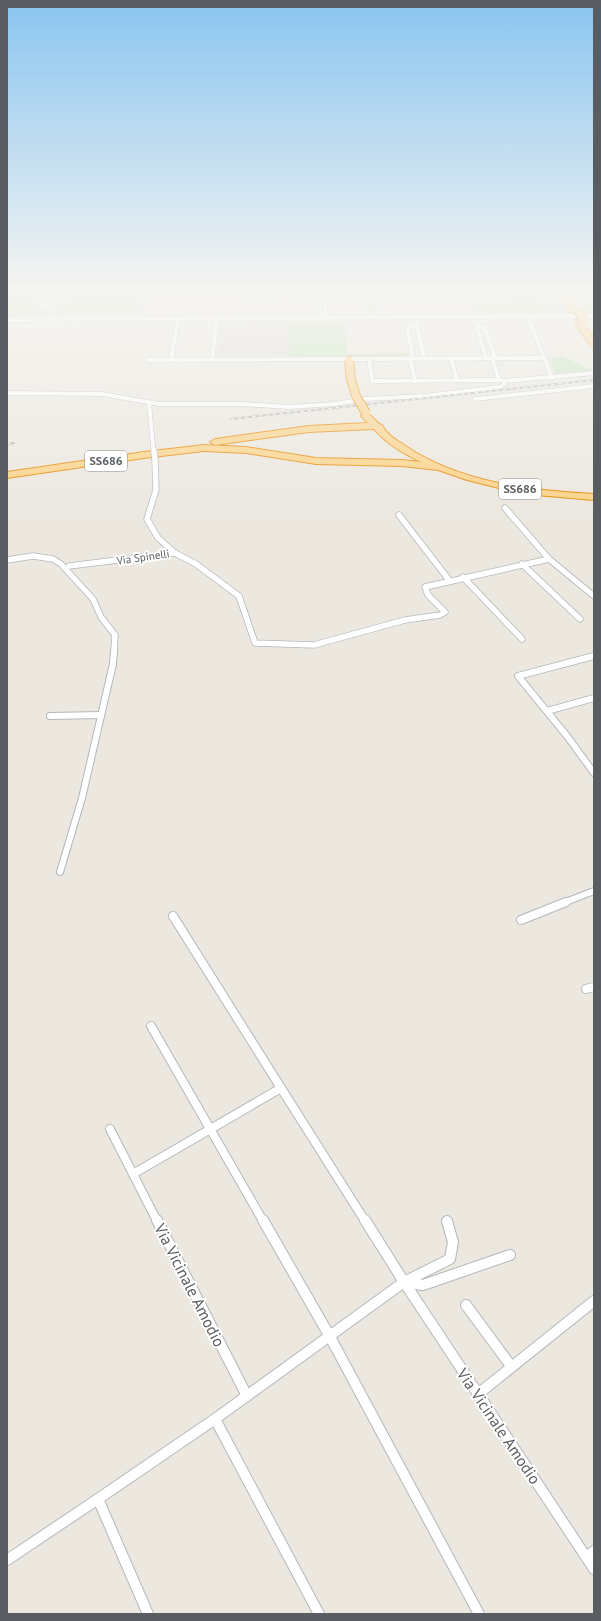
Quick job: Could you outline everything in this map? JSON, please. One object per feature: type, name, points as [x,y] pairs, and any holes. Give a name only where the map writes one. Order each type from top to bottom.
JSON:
[{"type":"highway","name":"SS686","points":[[350,369],[351,380],[356,396],[366,415],[377,427],[399,445],[438,467]]},
{"type":"highway","points":[[359,426],[366,422],[366,415]]},
{"type":"highway","name":"SS686","points":[[204,446],[213,442],[301,430],[359,426],[377,427]]},
{"type":"highway","name":"SS686","points":[[7,472],[123,455],[251,441]]},
{"type":"highway","name":"SS686","points":[[7,476],[204,446],[246,450],[316,461],[402,463],[438,467],[490,483],[528,491],[592,496]]},
{"type":"highway","name":"SS686","points":[[413,453],[454,472]]},
{"type":"highway","points":[[402,463],[411,460],[413,453]]},
{"type":"street","points":[[370,369],[372,381],[501,381],[552,378],[594,373]]},
{"type":"street","points":[[413,369],[415,381]]},
{"type":"street","points":[[454,369],[457,380]]},
{"type":"street","points":[[7,393],[102,394],[149,403],[188,405],[242,404],[289,407],[335,404],[358,400],[419,396],[495,388],[504,384],[501,381],[497,369]]},
{"type":"street","points":[[548,369],[552,378]]},
{"type":"street","points":[[475,399],[594,386]]},
{"type":"street","name":"Via Spinelli","points":[[149,403],[155,460],[156,490],[147,519],[158,538],[175,553]]},
{"type":"street","points":[[505,508],[526,534],[549,558],[594,596]]},
{"type":"street","points":[[399,515],[449,580]]},
{"type":"street","points":[[175,553],[196,564],[239,596],[255,643],[314,645],[405,620],[440,615],[445,612],[443,608],[432,599],[425,587],[449,580],[549,558]]},
{"type":"street","name":"Via Spinelli","points":[[67,567],[175,553]]},
{"type":"street","points":[[7,560],[33,556],[53,559],[67,567],[93,599],[101,617],[115,635],[113,664],[82,798],[60,872]]},
{"type":"street","points":[[522,564],[580,619]]},
{"type":"street","points":[[463,577],[522,639]]},
{"type":"street","points":[[594,656],[518,676],[547,710],[594,773]]},
{"type":"street","points":[[547,710],[594,698]]},
{"type":"street","points":[[50,716],[101,715]]},
{"type":"street","points":[[521,920],[594,891]]},
{"type":"street","name":"Via Vicinale Amodio","points":[[173,916],[404,1282],[478,1394],[590,1554],[594,1569]]},
{"type":"street","points":[[586,990],[594,987]]},
{"type":"street","points":[[151,1026],[329,1335],[479,1614]]},
{"type":"street","points":[[133,1174],[281,1088]]},
{"type":"street","name":"Via Vicinale Amodio","points":[[110,1129],[247,1396]]},
{"type":"street","points":[[7,1560],[215,1419],[404,1282],[450,1259],[453,1242],[447,1221]]},
{"type":"street","points":[[404,1282],[423,1285],[510,1255]]},
{"type":"street","points":[[478,1394],[594,1301]]},
{"type":"street","points":[[466,1305],[512,1366]]},
{"type":"street","points":[[215,1419],[319,1614]]},
{"type":"street","points":[[98,1499],[148,1614]]},
{"type":"green space","points":[[553,369],[589,369],[594,371],[556,375]]},
{"type":"railway","points":[[231,419],[594,380]]},
{"type":"railway","points":[[7,444],[14,443]]}]
